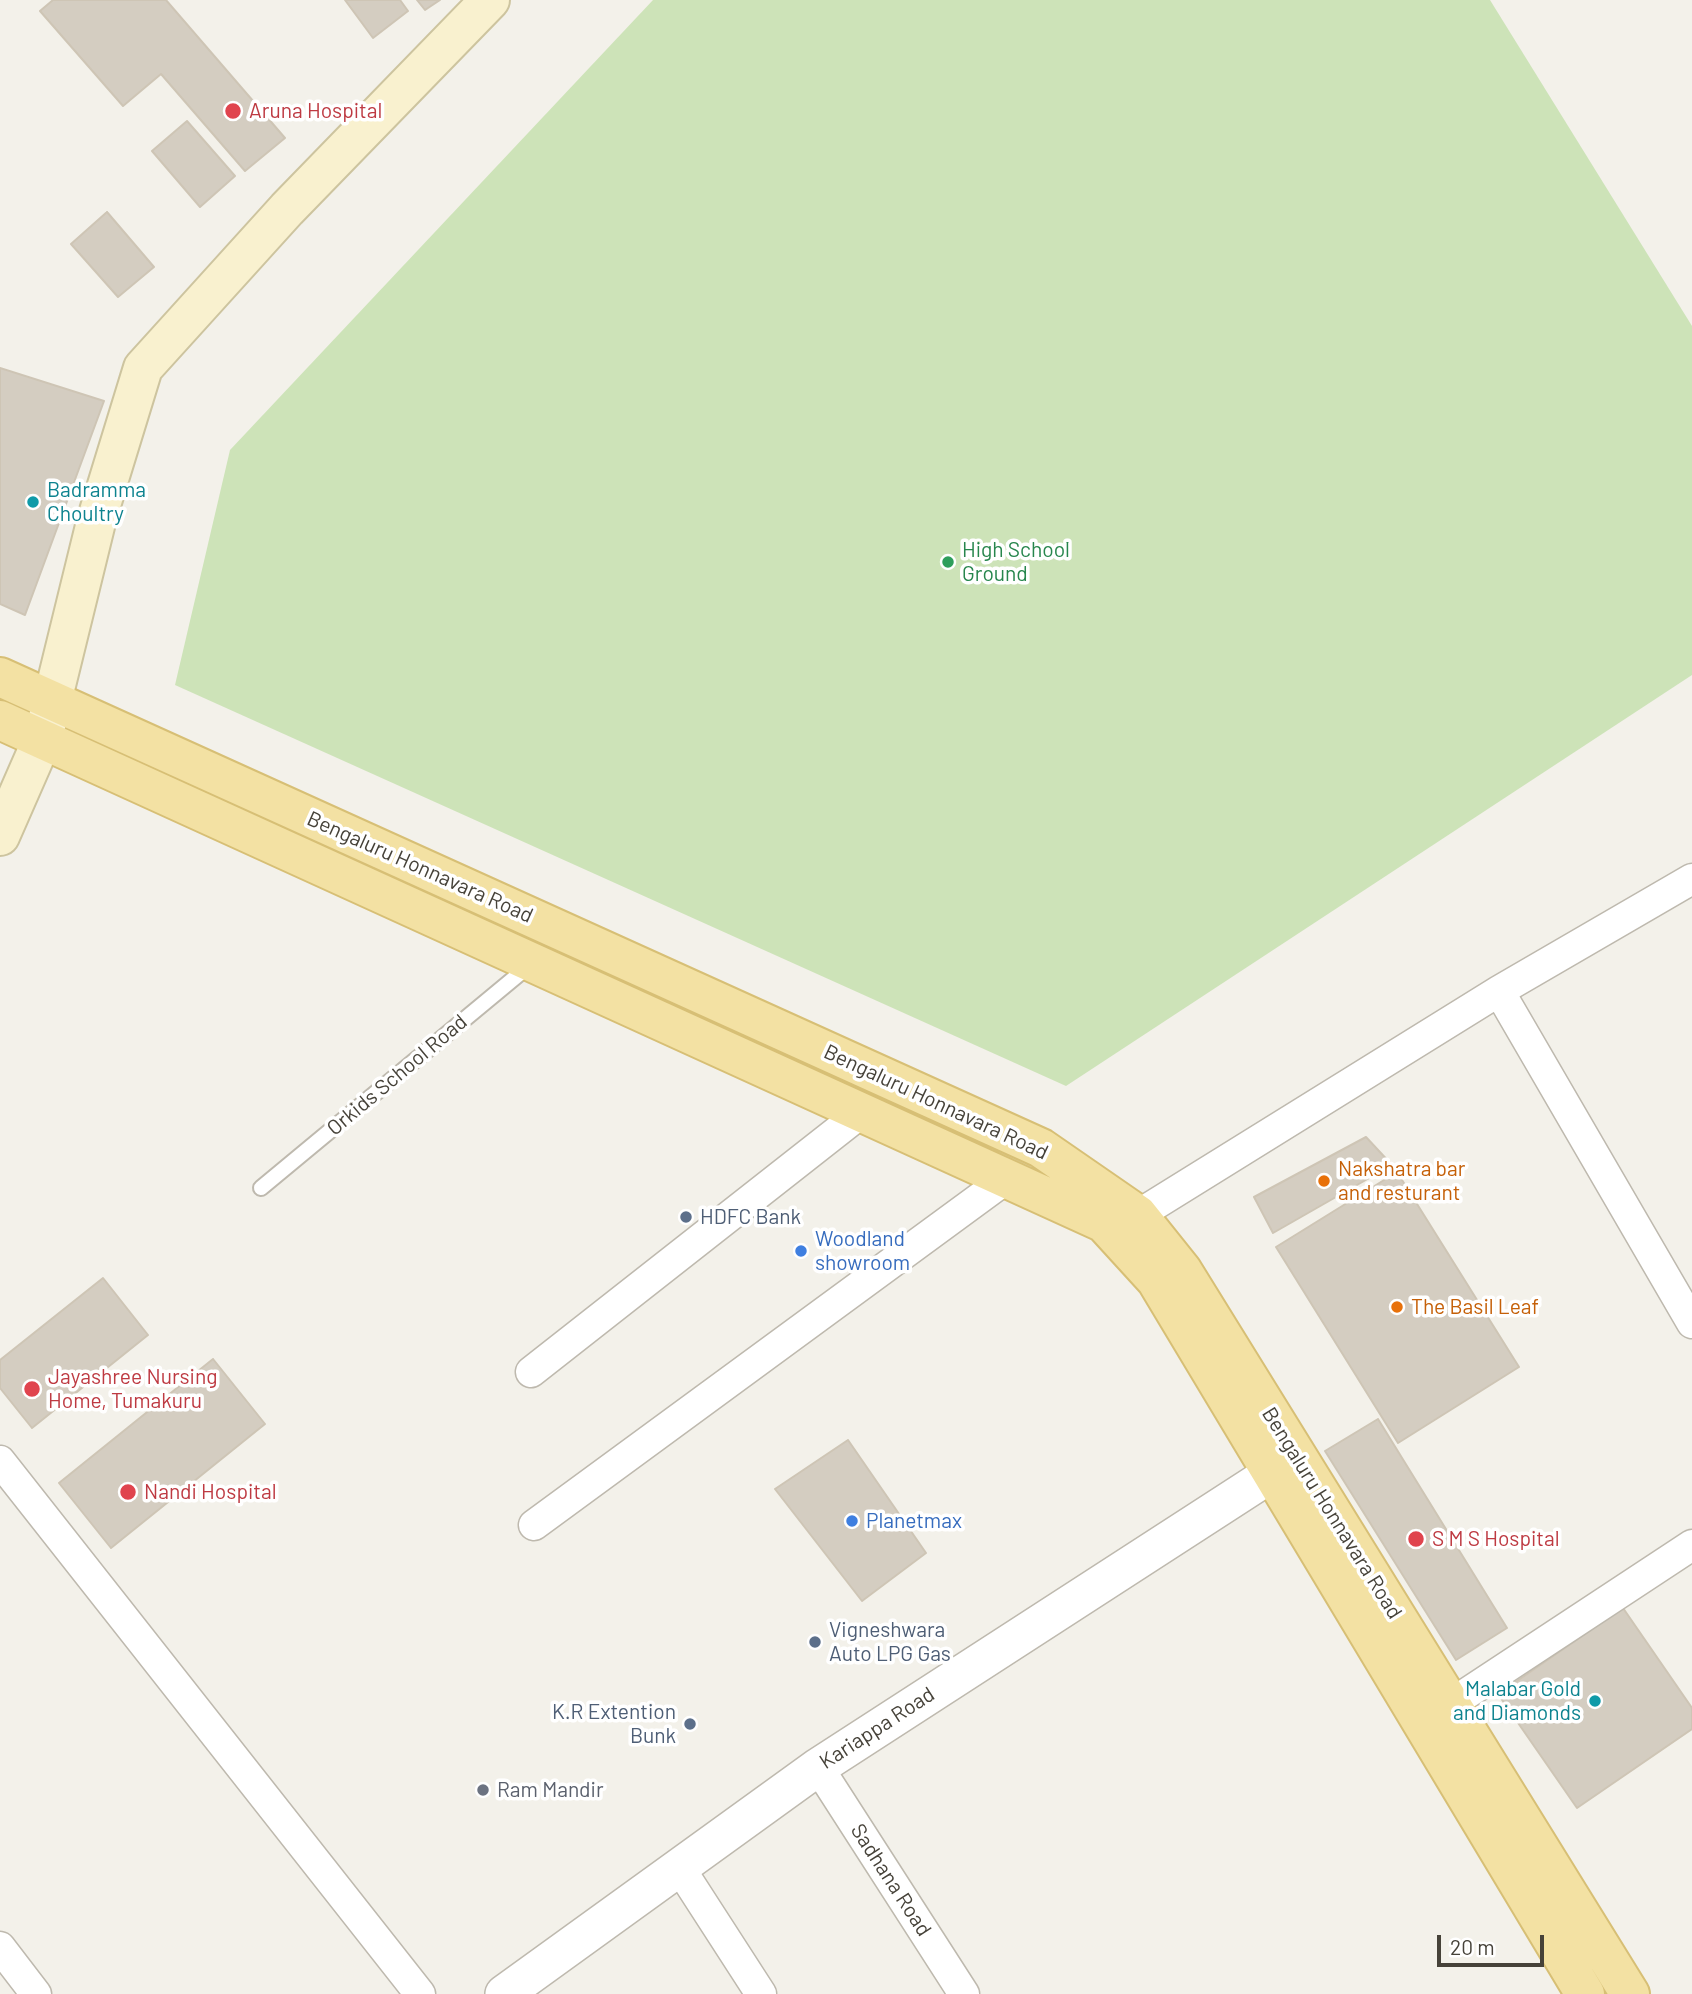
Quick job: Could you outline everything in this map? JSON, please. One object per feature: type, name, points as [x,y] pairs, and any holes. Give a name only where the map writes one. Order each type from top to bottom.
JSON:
[{"type":"main road","points":[[0,836],[43,738],[97,518],[143,368],[287,209],[490,0]]},
{"type":"main road","name":"Bengaluru Honnavara Road","points":[[0,677],[1041,1147],[1138,1215],[1182,1270],[1285,1464],[1436,1714],[1585,1994]]},
{"type":"main road","name":"Bengaluru Honnavara Road","points":[[0,720],[1104,1223],[1156,1280],[1285,1464]]},
{"type":"main road","name":"Bengaluru Honnavara Road","points":[[1436,1714],[1630,1994]]},
{"type":"street","points":[[1138,1215],[1499,991],[1691,883]]},
{"type":"street","points":[[1499,991],[1692,1323]]},
{"type":"street","points":[[531,1372],[862,1112]]},
{"type":"street","points":[[534,1525],[1007,1178]]},
{"type":"street","points":[[0,1461],[420,1994]]},
{"type":"street","name":"Kariappa Road","points":[[504,1994],[818,1767],[1285,1464]]},
{"type":"street","points":[[1436,1714],[1692,1545]]},
{"type":"street","name":"Sadhana Road","points":[[818,1767],[964,1994]]},
{"type":"street","points":[[679,1867],[761,1994]]},
{"type":"street","points":[[0,1947],[36,1994]]},
{"type":"lane","name":"Orkids School Road","points":[[261,1188],[534,962]]},
{"type":"green space","name":"High School Ground","points":[[653,0],[1490,0],[1692,326],[1692,675],[1066,1086],[175,685],[230,450]]},
{"type":"building","points":[[53,0],[166,0],[285,138],[245,171],[161,74],[123,106],[40,11]]},
{"type":"building","points":[[345,0],[400,0],[408,11],[373,38]]},
{"type":"building","points":[[417,0],[440,0],[425,10]]},
{"type":"building","points":[[187,121],[235,176],[200,207],[152,151]]},
{"type":"building","points":[[107,212],[154,267],[118,297],[71,244]]},
{"type":"building","name":"Badramma Choultry","points":[[0,368],[104,401],[25,615],[0,604]]},
{"type":"building","name":"Nakshatra bar and resturant","points":[[1366,1137],[1392,1165],[1273,1233],[1254,1197]]},
{"type":"building","name":"The Basil Leaf","points":[[1397,1172],[1519,1367],[1398,1443],[1276,1247]]},
{"type":"building","points":[[103,1278],[148,1335],[32,1428],[0,1388],[0,1360]]},
{"type":"building","points":[[213,1359],[265,1424],[111,1548],[59,1483]]},
{"type":"building","name":"S M S Hospital","points":[[1378,1419],[1507,1628],[1456,1660],[1325,1451]]},
{"type":"building","name":"Planetmax","points":[[848,1440],[926,1553],[862,1601],[775,1489]]},
{"type":"building","name":"Malabar Gold and Diamonds","points":[[1623,1608],[1692,1708],[1692,1729],[1577,1808],[1498,1694]]},
{"type":"place","name":"Aruna Hospital","points":[[233,111]]},
{"type":"place","name":"Badramma Choultry","points":[[33,502]]},
{"type":"place","name":"High School Ground","points":[[948,562]]},
{"type":"place","name":"Nakshatra bar and resturant","points":[[1324,1181]]},
{"type":"place","name":"HDFC Bank","points":[[686,1217]]},
{"type":"place","name":"Woodland showroom","points":[[801,1251]]},
{"type":"place","name":"The Basil Leaf","points":[[1397,1307]]},
{"type":"place","name":"Jayashree Nursing Home, Tumakuru","points":[[32,1389]]},
{"type":"place","name":"Nandi Hospital","points":[[128,1492]]},
{"type":"place","name":"Planetmax","points":[[852,1521]]},
{"type":"place","name":"S M S Hospital","points":[[1416,1539]]},
{"type":"place","name":"Vigneshwara Auto LPG Gas","points":[[815,1642]]},
{"type":"place","name":"Malabar Gold and Diamonds","points":[[1595,1701]]},
{"type":"place","name":"K.R Extention Bunk","points":[[690,1724]]},
{"type":"place","name":"Ram Mandir","points":[[483,1790]]}]
